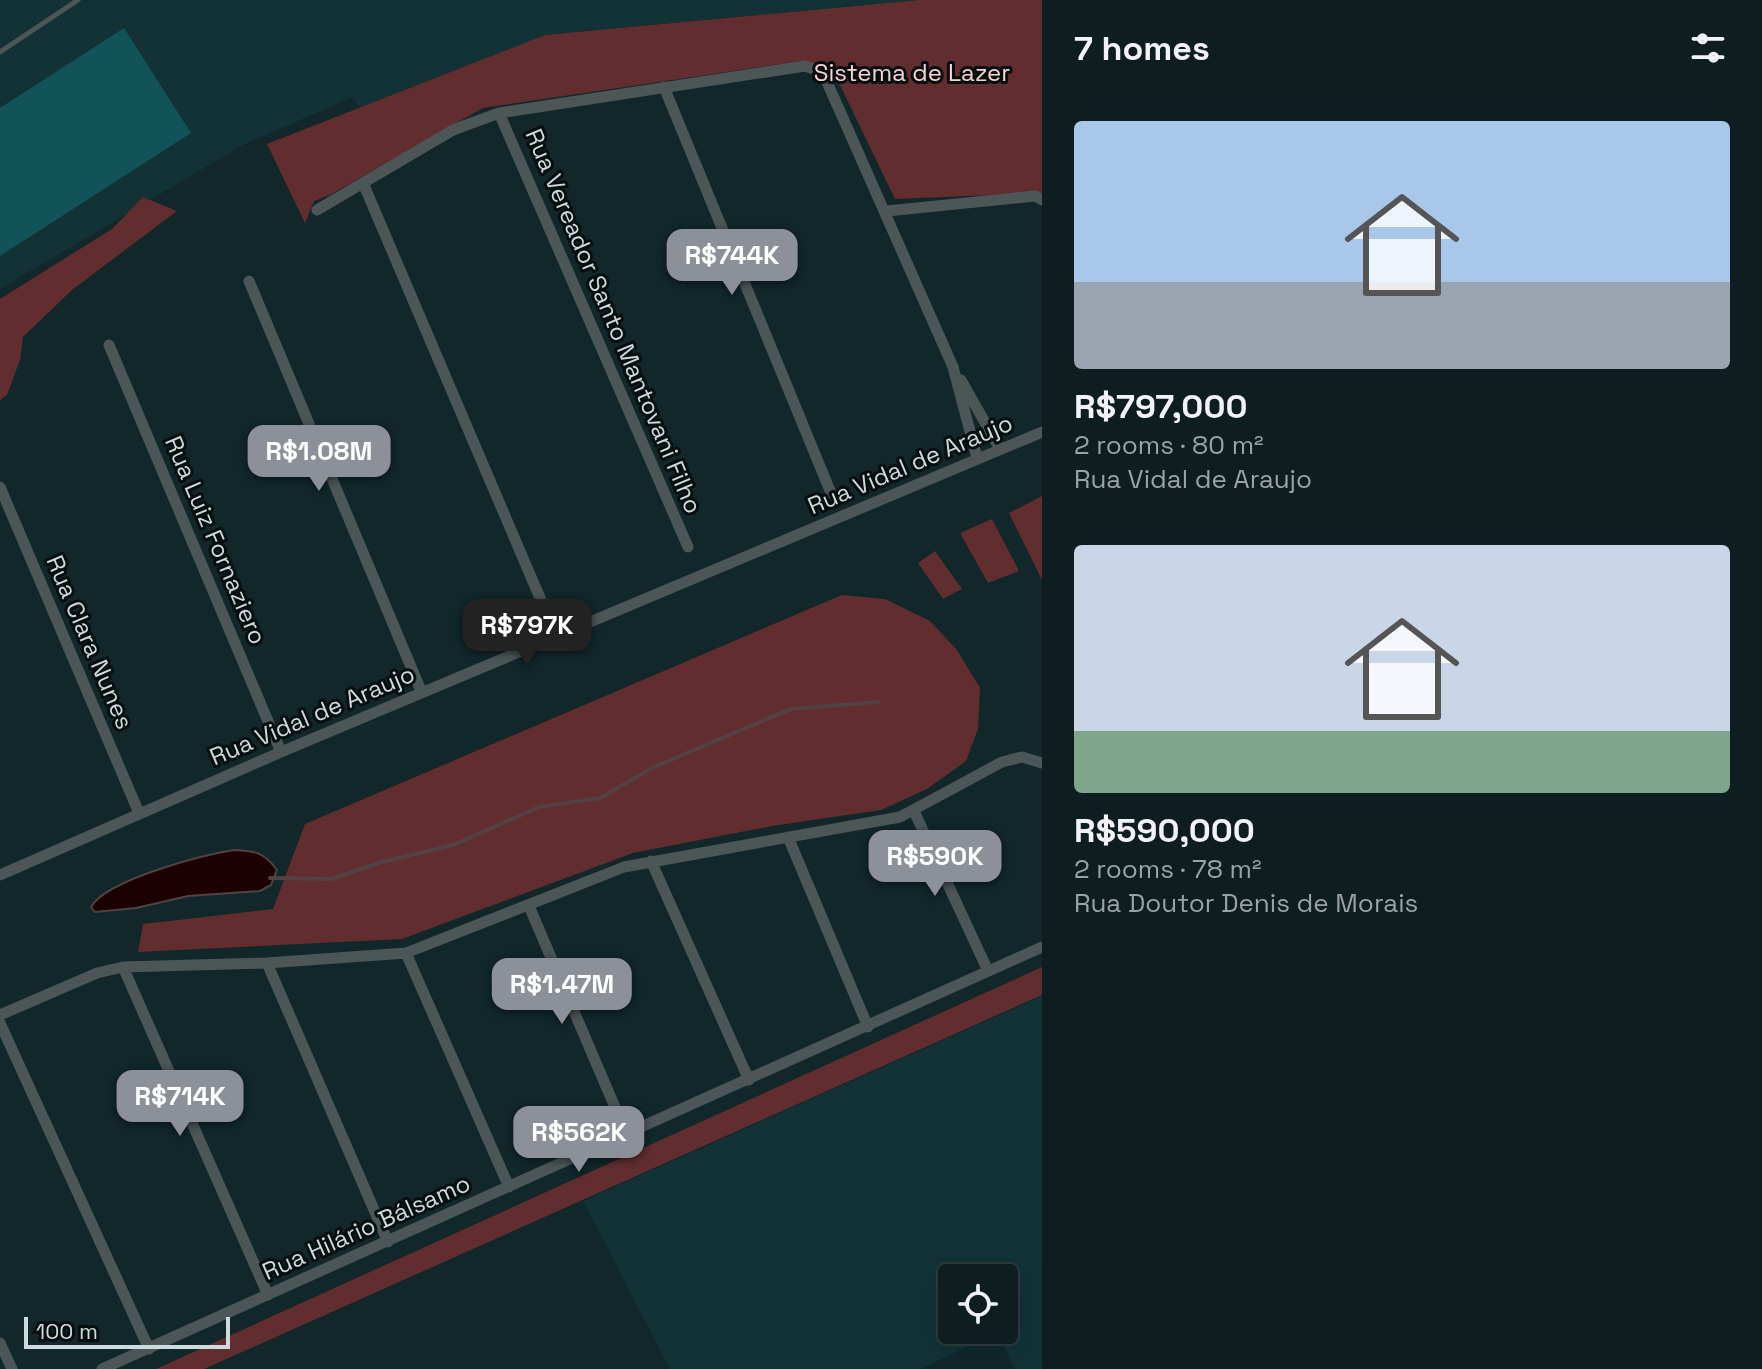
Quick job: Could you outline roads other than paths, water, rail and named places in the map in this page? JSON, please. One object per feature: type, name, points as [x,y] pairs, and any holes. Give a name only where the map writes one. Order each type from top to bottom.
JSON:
[{"type":"street","points":[[317,210],[453,130],[499,113],[805,66],[817,70],[827,82],[887,211],[953,367],[1000,449]]},
{"type":"street","points":[[664,87],[831,493]]},
{"type":"street","name":"Rua Vereador Santo Mantovani Filho","points":[[499,113],[688,547]]},
{"type":"street","points":[[363,183],[546,612]]},
{"type":"street","points":[[887,211],[1039,198]]},
{"type":"street","points":[[249,281],[422,693]]},
{"type":"street","name":"Rua Luiz Fornaziero","points":[[109,345],[281,752]]},
{"type":"street","points":[[953,367],[977,458]]},
{"type":"street","name":"Rua Vidal de Araujo","points":[[1,872],[1042,432]]},
{"type":"street","name":"Rua Clara Nunes","points":[[0,487],[139,813]]},
{"type":"street","points":[[0,1015],[97,973],[123,967],[267,963],[406,953],[624,867],[914,811],[1002,762],[1022,757],[1042,763]]},
{"type":"street","points":[[914,811],[988,971]]},
{"type":"street","points":[[788,837],[868,1027]]},
{"type":"street","points":[[651,861],[749,1080]]},
{"type":"street","points":[[529,906],[626,1133]]},
{"type":"street","name":"Rua Hilário Bálsamo","points":[[102,1369],[1042,947]]},
{"type":"street","points":[[406,953],[509,1187]]},
{"type":"street","points":[[267,963],[388,1242]]},
{"type":"street","points":[[123,967],[268,1295]]},
{"type":"street","points":[[0,1023],[149,1349]]},
{"type":"street","points":[[0,1343],[12,1369]]},
{"type":"lane","points":[[0,52],[78,0]]},
{"type":"waterway","points":[[270,878],[332,879],[378,863],[453,845],[539,807],[600,798],[654,767],[791,709],[878,702]]},
{"type":"park label","name":"Sistema de Lazer","points":[[912,72]]}]
